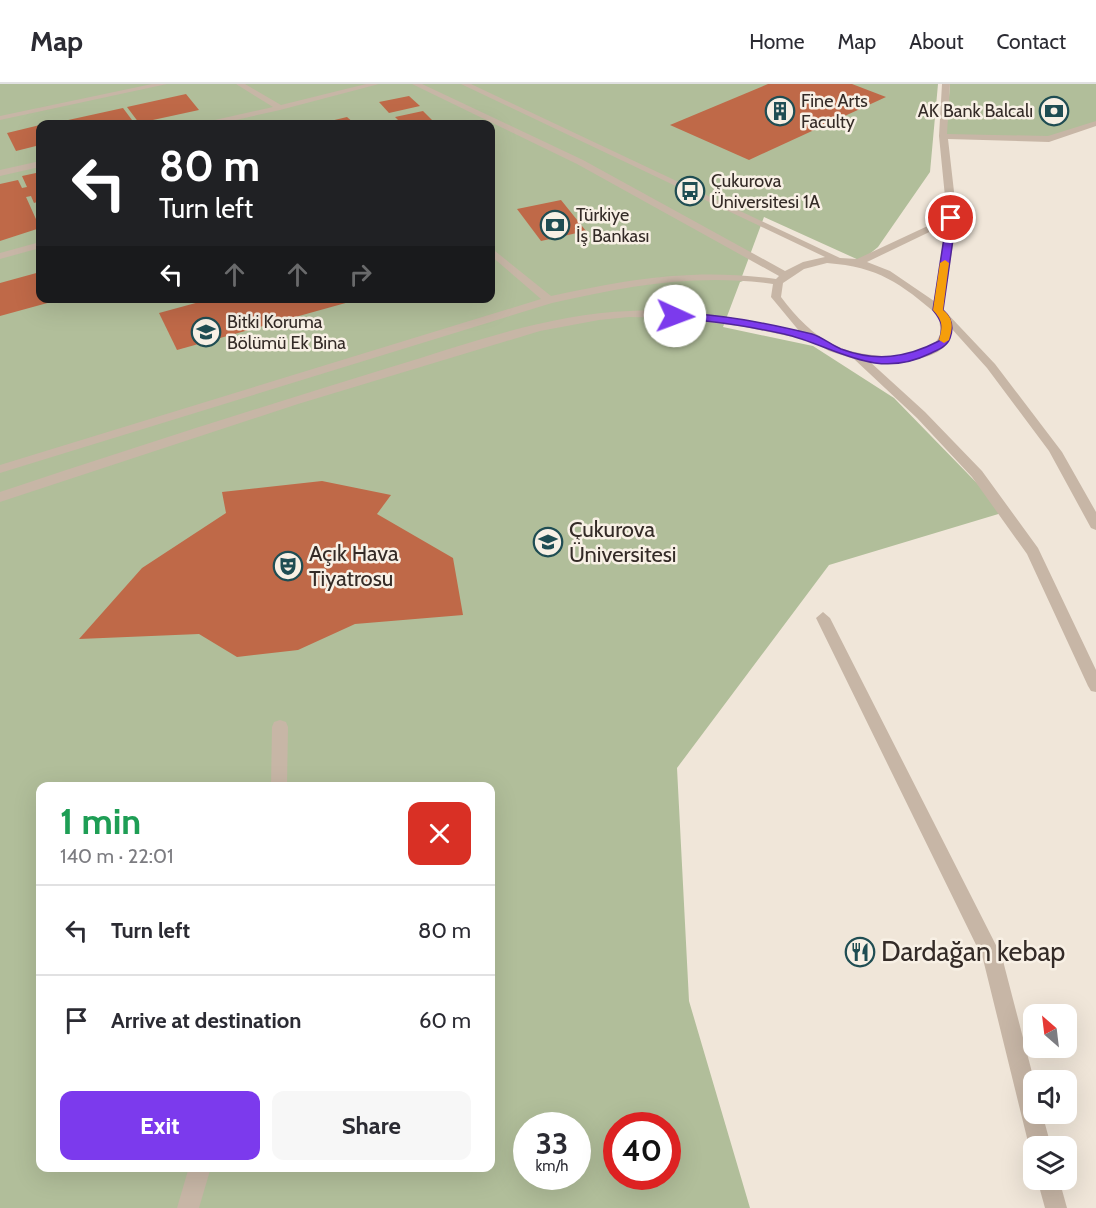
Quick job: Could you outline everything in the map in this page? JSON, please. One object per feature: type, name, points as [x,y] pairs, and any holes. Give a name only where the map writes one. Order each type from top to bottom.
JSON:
[{"type":"street","points":[[0,118],[163,84]]},
{"type":"street","points":[[240,84],[280,108]]},
{"type":"street","points":[[227,120],[375,84]]},
{"type":"street","points":[[416,84],[492,120]]},
{"type":"street","points":[[465,84],[836,259]]},
{"type":"street","points":[[781,279],[776,297],[789,316],[813,338],[835,350],[859,358],[887,360],[917,356],[943,343],[948,326],[941,313],[951,218],[943,136],[946,84]]},
{"type":"street","points":[[495,122],[580,162],[781,279]]},
{"type":"street","points":[[943,136],[1049,139],[1096,123]]},
{"type":"street","points":[[0,173],[36,165]]},
{"type":"street","points":[[861,261],[951,218]]},
{"type":"street","points":[[0,256],[36,246]]},
{"type":"street","points":[[495,254],[549,300]]},
{"type":"street","points":[[0,469],[549,300],[623,284],[682,276],[781,279],[816,261],[836,259],[861,261],[899,280],[941,313],[994,369],[1066,467],[1096,525]]},
{"type":"street","points":[[0,496],[330,389],[516,333],[574,320],[630,314],[719,317],[813,338]]},
{"type":"street","points":[[859,358],[921,415],[977,474],[1027,543],[1096,686]]},
{"type":"street","points":[[823,618],[992,957],[1037,1136]]},
{"type":"street","points":[[279,782],[280,727]]},
{"type":"street","points":[[188,1208],[199,1172]]},
{"type":"street","points":[[1051,1190],[1056,1208]]},
{"type":"green space","name":"Çukurova Üniversitesi","points":[[0,84],[938,84],[930,172],[878,247],[861,261],[764,217],[741,279],[743,281],[740,282],[723,327],[813,346],[894,398],[1005,512],[829,565],[677,768],[689,1001],[750,1208],[0,1208]]},
{"type":"green space","points":[[950,84],[1096,84],[1096,122],[1047,139],[946,135]]},
{"type":"building","name":"Fine Arts Faculty","points":[[768,84],[852,84],[886,97],[749,160],[670,125]]},
{"type":"building","points":[[186,94],[199,110],[153,120],[137,120],[127,107]]},
{"type":"building","points":[[409,96],[420,106],[389,113],[379,102]]},
{"type":"building","points":[[123,108],[132,120],[68,120]]},
{"type":"building","points":[[423,111],[432,120],[398,120],[395,117]]},
{"type":"building","points":[[347,117],[350,120],[335,120]]},
{"type":"building","points":[[36,126],[36,146],[16,151],[7,133]]},
{"type":"building","points":[[36,173],[36,202],[34,203],[31,196],[26,197],[36,219],[36,229],[0,241],[0,184],[18,180],[22,188],[27,187],[22,176]]},
{"type":"building","name":"Türkiye İş Bankası","points":[[561,200],[586,231],[541,241],[517,209]]},
{"type":"building","points":[[36,273],[36,303],[47,303],[0,316],[0,283]]},
{"type":"building","name":"Bitki Koruma Bölümü Ek Bina","points":[[196,303],[346,303],[177,350],[159,313]]},
{"type":"building","points":[[322,481],[391,495],[377,514],[453,558],[463,615],[355,624],[298,650],[237,657],[199,634],[79,639],[142,568],[226,513],[222,492]]},
{"type":"slow traffic","points":[[944,340],[948,326],[944,316],[938,310],[945,263]]},
{"type":"place","name":"Fine Arts Faculty","points":[[780,111]]},
{"type":"place","name":"AK Bank Balcalı","points":[[1054,111]]},
{"type":"place","name":"Çukurova Üni̇versi̇tesi̇ 1A","points":[[690,191]]},
{"type":"place","name":"Türkiye İş Bankası","points":[[555,225]]},
{"type":"place","name":"Bitki Koruma Bölümü Ek Bina","points":[[206,332]]},
{"type":"place","name":"Çukurova Üniversitesi","points":[[548,542]]},
{"type":"place","name":"Açık Hava Tiyatrosu","points":[[288,566]]},
{"type":"place","name":"Dardağan kebap","points":[[860,952]]},
{"type":"route","points":[[675,316],[719,317],[784,331],[813,338],[835,350],[859,358],[887,360],[917,356],[943,343],[946,335],[948,326],[944,316],[938,310],[951,218]]}]
